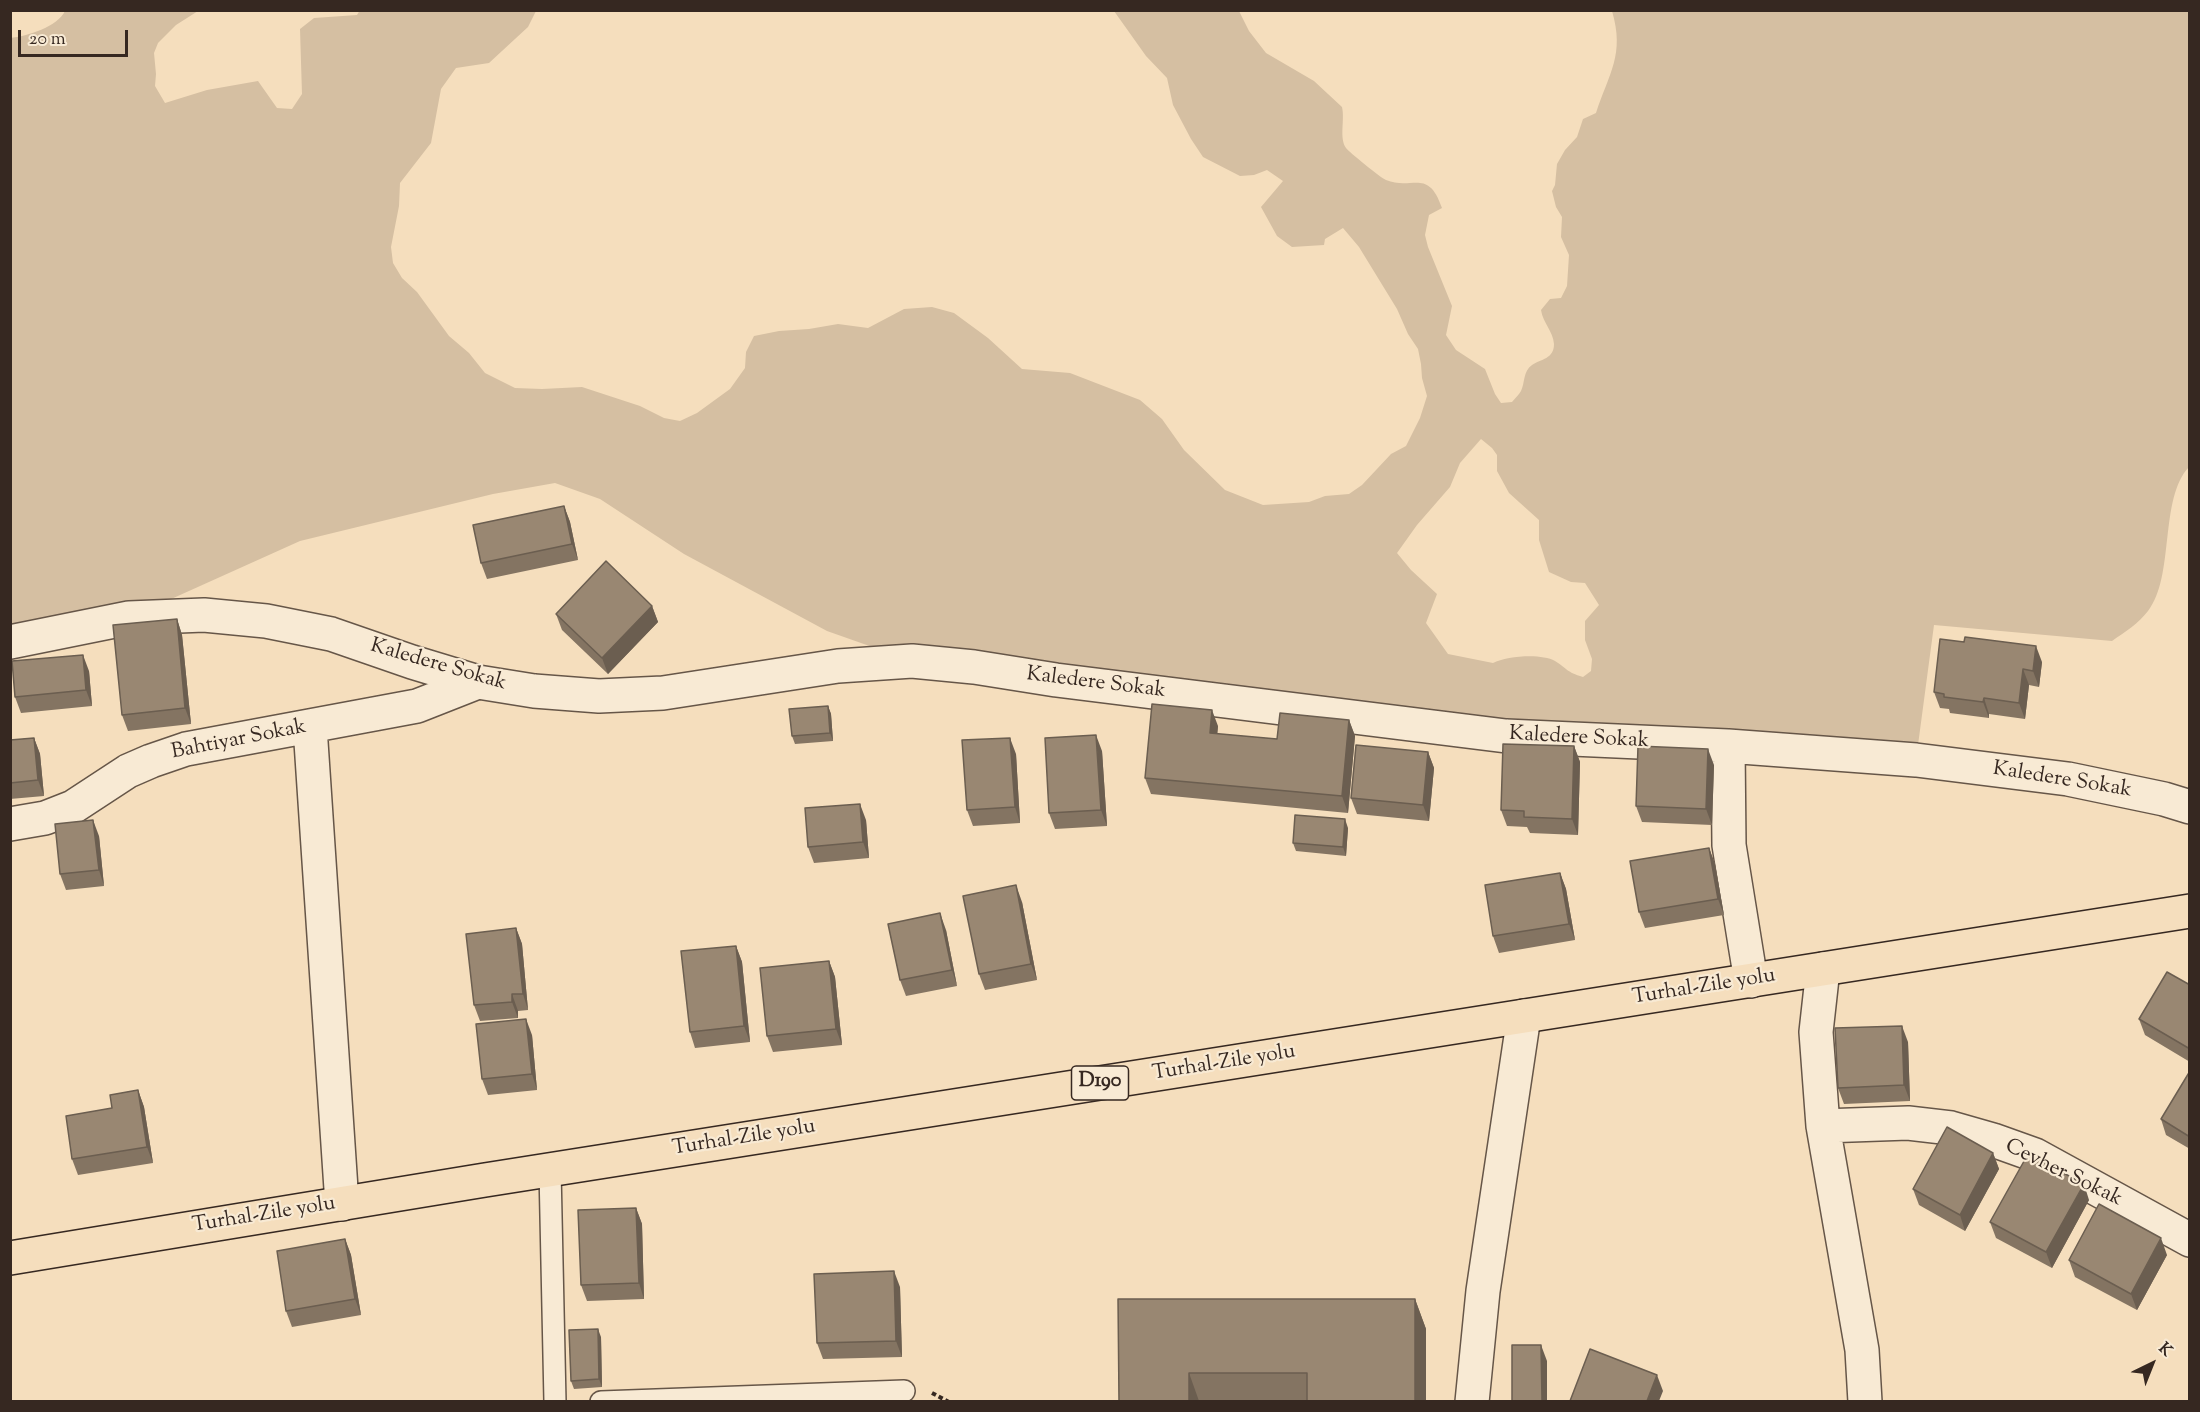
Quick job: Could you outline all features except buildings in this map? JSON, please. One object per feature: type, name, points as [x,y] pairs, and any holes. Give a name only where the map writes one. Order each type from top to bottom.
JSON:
[{"type":"main road","name":"Turhal-Zile yolu","points":[[10,1258],[550,1170],[2190,911]]},
{"type":"street","name":"Kaledere Sokak","points":[[10,642],[129,618],[204,615],[266,621],[331,634],[478,682],[534,691],[599,696],[663,693],[838,666],[912,661],[975,667],[1056,680],[1506,736],[1728,746],[1916,760],[2068,779],[2164,799],[2190,807]]},
{"type":"street","name":"Bahtiyar Sokak","points":[[10,824],[45,819],[73,807],[128,771],[159,758],[186,750],[417,706],[478,682]]},
{"type":"street","points":[[310,727],[342,1204]]},
{"type":"street","points":[[1728,746],[1729,845],[1751,981]]},
{"type":"street","points":[[1823,969],[1816,1032],[1823,1126],[1862,1350],[1865,1401]]},
{"type":"street","points":[[1472,1401],[1483,1291],[1524,1016]]},
{"type":"street","name":"Cevher Sokak","points":[[1823,1126],[1908,1123],[1951,1128],[1993,1140],[2035,1155],[2190,1240]]},
{"type":"lane","points":[[550,1170],[555,1401]]},
{"type":"lane","points":[[601,1401],[904,1390]]},
{"type":"shaded area","points":[[360,10],[536,11],[528,27],[489,63],[456,68],[441,89],[431,143],[400,183],[399,206],[391,247],[393,263],[402,278],[417,292],[449,336],[469,353],[485,373],[515,388],[582,387],[640,406],[664,418],[680,421],[697,413],[730,389],[745,368],[746,352],[754,336],[838,324],[868,328],[904,309],[932,307],[954,313],[988,338],[1022,369],[1070,373],[1140,400],[1162,419],[1184,450],[1225,490],[1263,505],[1309,502],[1325,496],[1349,494],[1362,485],[1391,454],[1406,446],[1420,418],[1427,396],[1418,349],[1408,334],[1397,309],[1359,247],[1343,228],[1325,239],[1324,245],[1292,247],[1277,236],[1261,207],[1283,181],[1267,170],[1254,175],[1240,176],[1203,157],[1173,105],[1167,78],[1146,56],[1114,11],[1239,11],[1249,31],[1266,53],[1314,81],[1342,107],[1343,139],[1348,150],[1386,180],[1395,183],[1425,184],[1431,188],[1437,195],[1442,208],[1429,215],[1425,235],[1452,306],[1446,335],[1456,350],[1485,369],[1501,403],[1512,402],[1521,391],[1529,368],[1552,353],[1553,339],[1541,310],[1550,299],[1561,298],[1567,286],[1569,255],[1561,237],[1562,217],[1556,207],[1552,191],[1555,185],[1557,164],[1565,150],[1577,137],[1583,119],[1596,113],[1614,63],[1617,40],[1612,11],[2189,11],[2189,467],[2180,481],[2174,498],[2162,579],[2148,611],[2132,627],[2112,641],[1934,625],[1916,760],[912,661],[827,631],[684,554],[600,499],[555,483],[493,494],[300,541],[129,618],[11,642],[10,38],[33,33],[49,26],[56,22],[65,11],[198,11],[176,25],[158,43],[154,53],[155,86],[165,103],[207,90],[258,81],[277,108],[292,109],[302,94],[300,29],[314,18],[357,15]],"holes":[[[1481,439],[1497,455],[1497,471],[1509,493],[1539,520],[1539,540],[1549,572],[1571,582],[1585,583],[1599,605],[1585,621],[1585,640],[1592,659],[1591,671],[1583,677],[1570,672],[1555,661],[1541,657],[1515,657],[1493,663],[1448,654],[1426,623],[1437,594],[1411,570],[1397,553],[1417,525],[1450,487],[1460,463]]]}]
